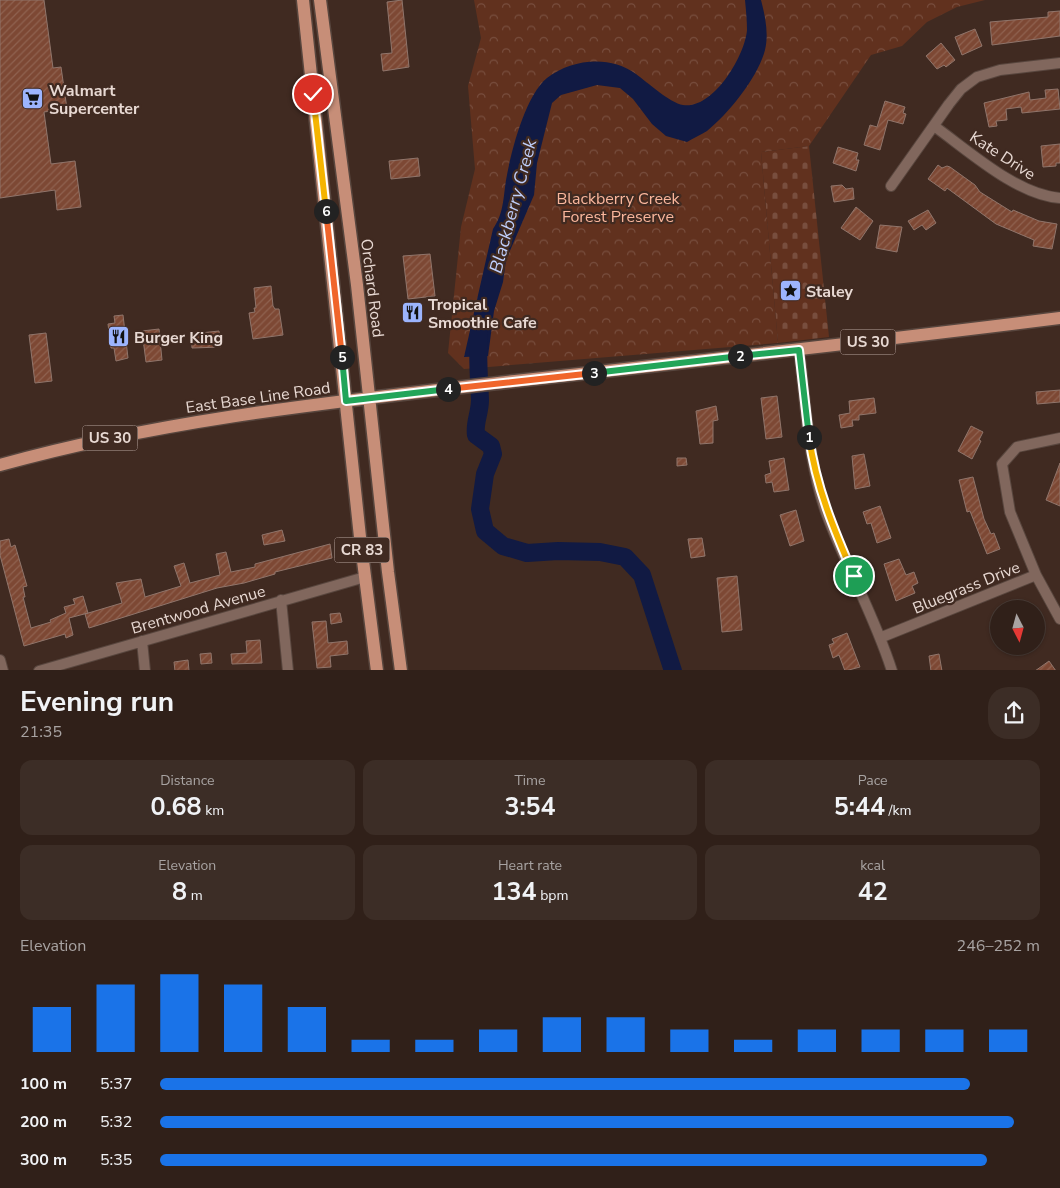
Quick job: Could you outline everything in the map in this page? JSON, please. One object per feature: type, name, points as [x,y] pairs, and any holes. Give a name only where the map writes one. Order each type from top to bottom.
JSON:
[{"type":"main road","points":[[303,0],[346,401]]},
{"type":"main road","name":"Orchard Road","points":[[320,0],[370,398],[388,572],[401,670]]},
{"type":"main road","name":"East Base Line Road","points":[[0,465],[100,440],[200,421],[370,398],[799,350],[1060,318]]},
{"type":"main road","name":"CR 83","points":[[346,401],[377,670]]},
{"type":"street","points":[[891,186],[961,89],[977,77],[1000,70],[1060,63]]},
{"type":"street","name":"Kate Drive","points":[[932,129],[1012,181],[1033,192],[1060,198]]},
{"type":"street","points":[[799,350],[813,467],[827,515],[882,637],[892,670]]},
{"type":"street","name":"Bluegrass Drive","points":[[882,637],[1036,575],[1010,512],[1002,464],[1017,447],[1060,438]]},
{"type":"street","points":[[1036,575],[1060,619]]},
{"type":"street","name":"Brentwood Avenue","points":[[39,670],[365,577]]},
{"type":"street","points":[[281,600],[288,670]]},
{"type":"street","points":[[142,641],[146,670]]},
{"type":"street","points":[[0,660],[3,670]]},
{"type":"green space","name":"Blackberry Creek Forest Preserve","points":[[474,0],[985,0],[957,7],[927,22],[902,46],[871,55],[809,146],[761,152],[778,343],[464,369],[448,353],[461,227],[475,169],[468,86],[481,38]]},
{"type":"green space","points":[[809,146],[829,337],[778,343],[761,152]]},
{"type":"water","points":[[745,0],[761,0],[767,37],[761,60],[742,94],[724,115],[707,131],[687,142],[666,136],[652,124],[633,99],[620,88],[597,85],[561,95],[552,103],[537,163],[534,195],[506,260],[503,282],[494,311],[488,356],[464,357],[493,229],[502,209],[512,151],[526,109],[539,86],[547,78],[568,67],[579,63],[603,62],[626,68],[678,103],[683,105],[694,104],[705,99],[716,90],[734,66],[745,41],[747,30]]},
{"type":"building","name":"Walmart Supercenter","points":[[0,0],[44,0],[53,68],[61,67],[67,109],[44,112],[51,164],[75,161],[81,207],[57,210],[55,190],[0,198]]},
{"type":"building","points":[[402,0],[409,67],[383,71],[381,54],[392,53],[387,2]]},
{"type":"building","points":[[1060,11],[1060,36],[992,45],[990,22],[1048,17],[1048,12]]},
{"type":"building","points":[[975,29],[982,46],[962,55],[955,37]]},
{"type":"building","points":[[941,43],[955,60],[946,67],[944,65],[937,69],[926,56]]},
{"type":"building","points":[[1058,89],[1060,109],[1022,113],[1021,107],[1006,109],[1007,120],[996,121],[997,126],[989,127],[984,103],[1029,92],[1030,100],[1046,98],[1045,90]]},
{"type":"building","points":[[885,101],[905,107],[903,113],[906,114],[903,124],[888,120],[880,150],[864,145],[870,125],[877,127]]},
{"type":"building","points":[[1060,144],[1060,163],[1056,163],[1056,166],[1043,167],[1041,146]]},
{"type":"building","points":[[838,147],[858,153],[856,160],[859,160],[856,171],[833,163]]},
{"type":"building","points":[[418,158],[420,176],[391,179],[389,161]]},
{"type":"building","points":[[938,165],[942,168],[950,167],[975,185],[980,192],[1012,212],[1013,210],[1039,221],[1057,224],[1052,249],[1033,246],[1034,240],[996,224],[947,188],[945,191],[928,179]]},
{"type":"building","points":[[842,185],[846,189],[853,188],[854,199],[834,202],[831,186]]},
{"type":"building","points":[[856,207],[873,221],[860,240],[841,228]]},
{"type":"building","points":[[928,210],[936,223],[926,230],[922,225],[914,230],[908,221]]},
{"type":"building","points":[[880,225],[902,227],[897,252],[876,248]]},
{"type":"building","points":[[430,254],[435,296],[408,299],[403,256]]},
{"type":"building","points":[[271,286],[273,306],[275,309],[279,309],[283,335],[253,339],[249,313],[255,312],[254,308],[256,308],[254,288]]},
{"type":"building","points":[[123,315],[128,358],[116,361],[114,348],[111,348],[108,324],[115,323],[114,316]]},
{"type":"building","points":[[159,329],[162,360],[146,362],[142,331]]},
{"type":"building","points":[[219,331],[221,347],[192,348],[191,334]]},
{"type":"building","points":[[46,333],[52,381],[35,383],[29,335]]},
{"type":"building","points":[[1060,390],[1060,402],[1037,404],[1036,392]]},
{"type":"building","points":[[777,396],[782,437],[766,439],[761,398]]},
{"type":"building","points":[[874,398],[876,413],[859,415],[859,420],[852,420],[853,426],[841,428],[839,415],[850,413],[849,401]]},
{"type":"building","points":[[716,406],[718,420],[713,421],[713,443],[700,444],[696,411]]},
{"type":"building","points":[[971,426],[983,432],[979,440],[981,441],[972,459],[958,451]]},
{"type":"building","points":[[864,454],[870,486],[855,489],[852,456]]},
{"type":"building","points":[[677,458],[686,458],[687,465],[677,466]]},
{"type":"building","points":[[784,458],[789,490],[774,492],[772,482],[766,483],[765,475],[771,473],[769,461]]},
{"type":"building","points":[[1060,463],[1060,506],[1046,500]]},
{"type":"building","points":[[973,477],[984,519],[991,534],[994,533],[1000,549],[987,554],[970,511],[967,512],[959,480]]},
{"type":"building","points":[[880,506],[891,538],[877,543],[871,523],[867,524],[863,512]]},
{"type":"building","points":[[796,510],[804,541],[790,546],[780,515]]},
{"type":"building","points":[[282,530],[285,541],[264,545],[262,535]]},
{"type":"building","points":[[702,538],[705,556],[691,558],[688,539]]},
{"type":"building","points":[[9,539],[11,547],[15,545],[27,586],[23,587],[25,597],[23,597],[31,628],[51,622],[50,620],[66,613],[64,607],[75,604],[73,599],[83,596],[88,613],[69,618],[73,635],[66,638],[65,634],[24,646],[0,555],[0,541]]},
{"type":"building","points":[[330,544],[332,558],[275,572],[275,574],[244,583],[217,588],[89,628],[85,614],[122,603],[116,583],[141,579],[145,597],[181,586],[174,566],[184,563],[190,583],[220,575],[216,554],[226,552],[231,572],[255,567],[255,564]]},
{"type":"building","points":[[899,559],[906,575],[914,572],[918,583],[912,586],[915,593],[896,601],[884,564]]},
{"type":"building","points":[[737,576],[742,630],[722,632],[717,578]]},
{"type":"building","points":[[340,613],[342,622],[331,624],[330,614]]},
{"type":"building","points":[[326,621],[328,643],[347,641],[348,654],[330,656],[331,667],[317,668],[312,622]]},
{"type":"building","points":[[847,633],[860,667],[845,670],[839,655],[833,658],[829,645],[834,643],[832,639]]},
{"type":"building","points":[[260,640],[262,663],[232,664],[231,654],[247,653],[246,641]]},
{"type":"building","points":[[211,653],[212,663],[201,664],[200,654]]},
{"type":"building","points":[[939,654],[942,670],[931,670],[929,656]]},
{"type":"building","points":[[188,660],[189,670],[175,670],[174,662]]},
{"type":"building","points":[[1049,661],[1055,670],[1036,670]]},
{"type":"waterway","name":"Blackberry Creek","points":[[479,333],[480,400],[476,435],[491,446],[493,454],[485,474],[480,509],[485,531],[503,546],[527,553],[558,551],[600,552],[625,557],[642,575],[673,670]]},
{"type":"place","name":"Walmart Supercenter","points":[[33,99]]},
{"type":"place","name":"Staley","points":[[790,291]]},
{"type":"place","name":"Tropical Smoothie Cafe","points":[[412,313]]},
{"type":"place","name":"Burger King","points":[[118,337]]},
{"type":"route","points":[[313,94],[346,401],[799,350],[813,467],[827,515],[854,576]]}]
